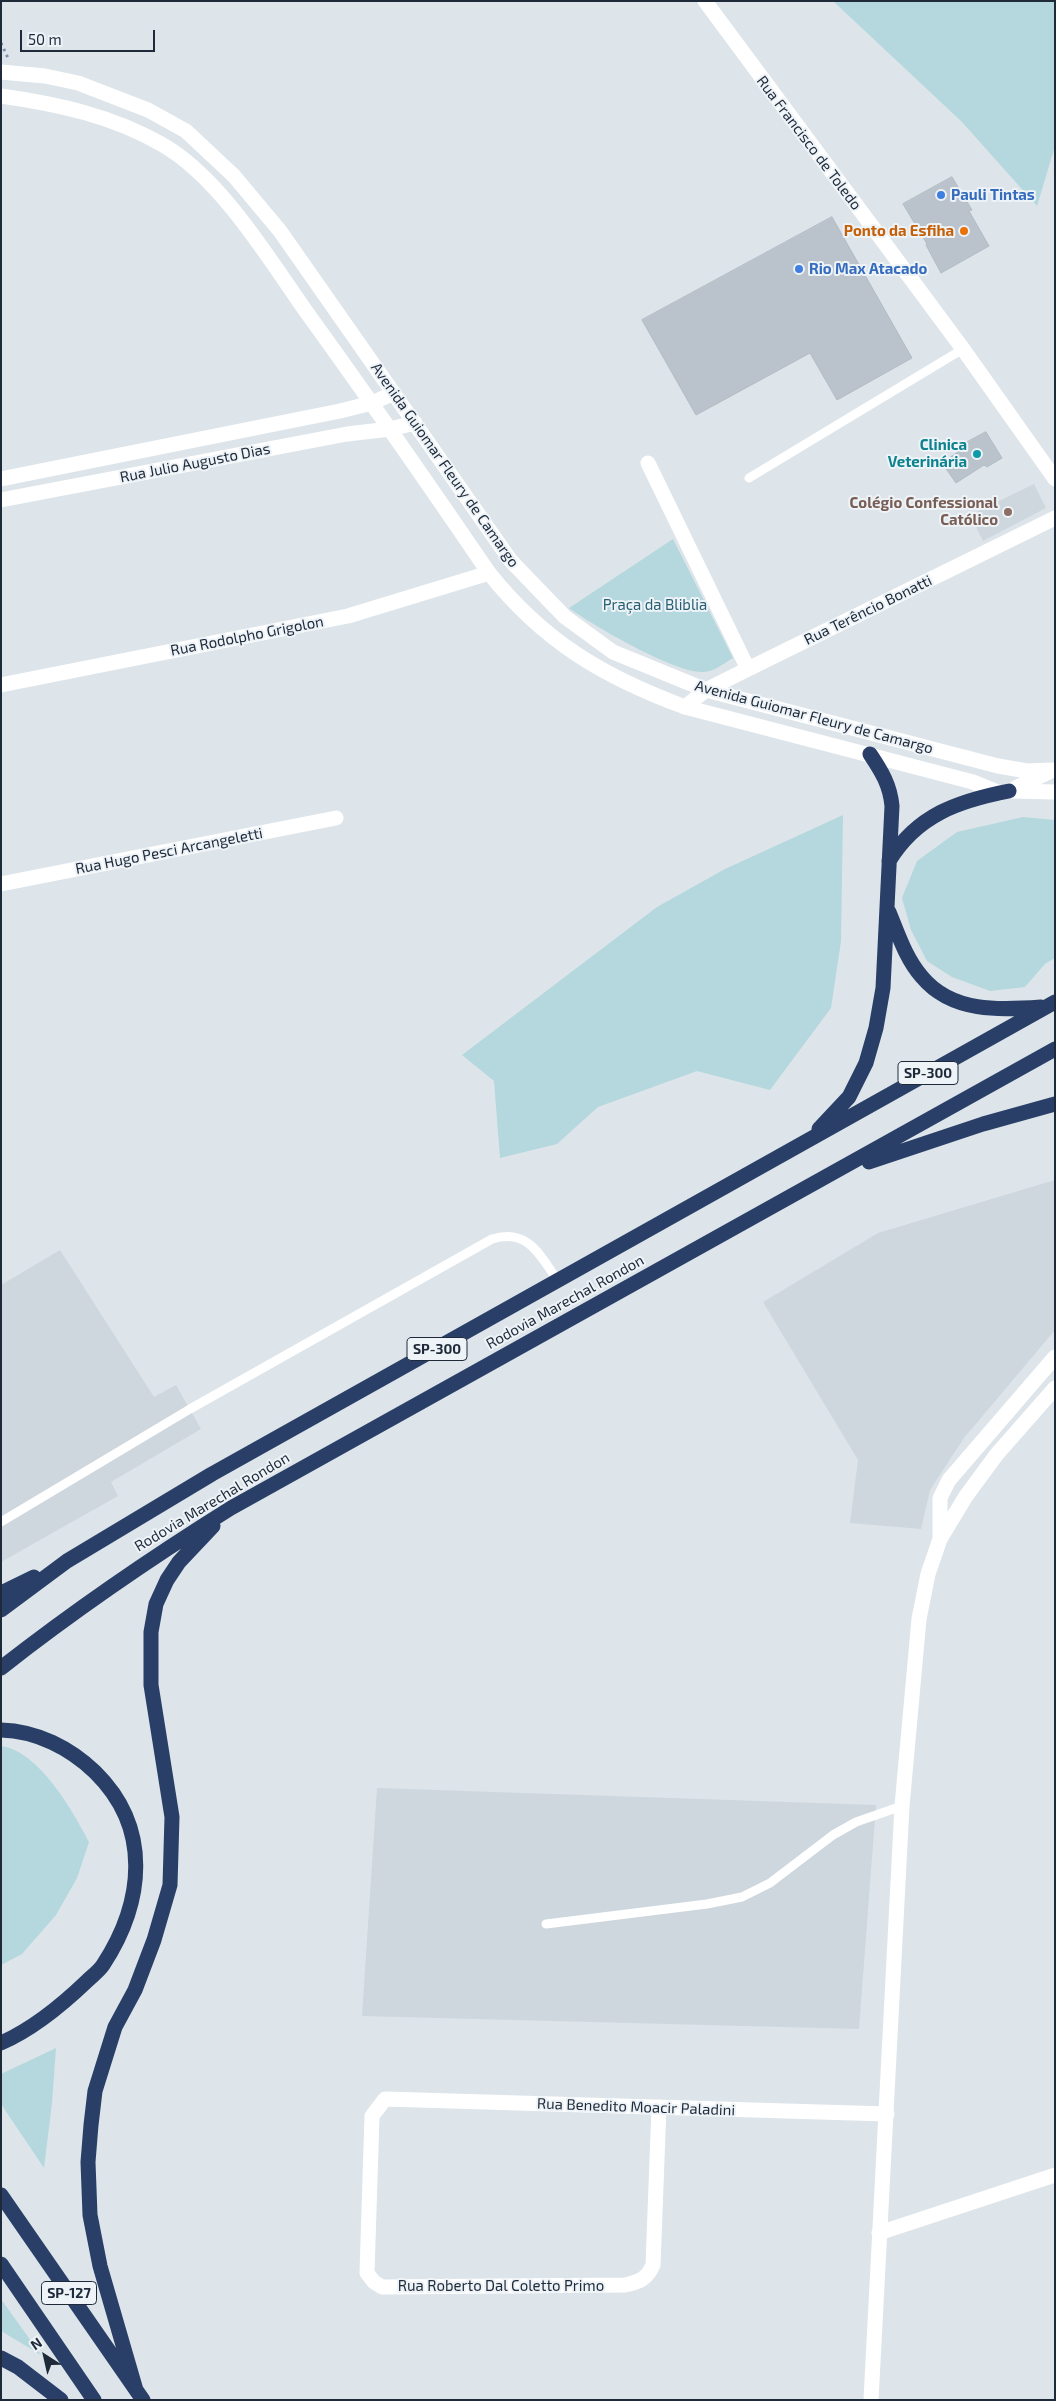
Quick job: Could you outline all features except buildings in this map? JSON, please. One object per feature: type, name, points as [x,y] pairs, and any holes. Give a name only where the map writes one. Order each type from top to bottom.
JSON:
[{"type":"highway","points":[[809,1140],[849,1097],[866,1062],[876,1028],[883,988],[887,864],[892,806],[890,789],[885,777],[870,754]]},
{"type":"highway","points":[[887,864],[899,844],[929,818],[949,807],[1005,792]]},
{"type":"highway","points":[[887,907],[908,956],[922,978],[945,995],[968,1006],[989,1009],[1051,1004]]},
{"type":"highway","name":"Rodovia Marechal Rondon","points":[[1,1610],[67,1561],[212,1474],[1051,1004]]},
{"type":"highway","name":"Rodovia Marechal Rondon","points":[[1,1668],[98,1595],[165,1549],[230,1508],[1055,1049]]},
{"type":"highway","points":[[834,1173],[983,1124],[1055,1104]]},
{"type":"highway","points":[[139,2395],[100,2266],[90,2215],[88,2162],[90,2125],[95,2092],[115,2027],[135,1990],[154,1940],[170,1885],[172,1817],[151,1685],[151,1632],[156,1604],[167,1580],[179,1562],[230,1508]]},
{"type":"highway","points":[[1,1593],[67,1561]]},
{"type":"highway","points":[[1,1730],[14,1731],[53,1742],[79,1756],[108,1785],[128,1816],[136,1844],[137,1869],[128,1916],[102,1966],[63,2004],[20,2033],[1,2043]]},
{"type":"highway","name":"SP-127","points":[[1,2195],[139,2395]]},
{"type":"highway","name":"SP-127","points":[[1,2264],[94,2400]]},
{"type":"highway","points":[[1,2358],[18,2367],[61,2400]]},
{"type":"street","name":"Rua Francisco de Toledo","points":[[705,1],[963,348],[1055,479]]},
{"type":"street","name":"Avenida Guiomar Fleury de Camargo","points":[[1,72],[44,76],[78,84],[148,110],[186,131],[234,176],[280,231],[511,560],[565,617],[613,652],[706,690],[998,766],[1027,770],[1054,770]]},
{"type":"street","points":[[1,96],[45,102],[105,118],[164,145],[189,165],[217,192],[257,242],[372,403],[489,573],[508,596],[550,636],[588,662],[639,690],[685,707],[834,747],[870,754],[1005,792],[1055,792]]},
{"type":"street","name":"Rua Julio Augusto Dias","points":[[1,479],[372,403],[394,393]]},
{"type":"street","name":"Rua Julio Augusto Dias","points":[[1,500],[347,434],[390,429],[415,423]]},
{"type":"street","points":[[648,463],[748,669]]},
{"type":"street","name":"Rua Terêncio Bonatti","points":[[685,707],[706,690],[1055,518]]},
{"type":"street","name":"Rua Rodolpho Grigolon","points":[[1,685],[348,616],[489,573]]},
{"type":"street","name":"Avenida Guiomar Fleury de Camargo","points":[[1005,792],[1054,770]]},
{"type":"street","name":"Rua Hugo Pesci Arcangeletti","points":[[1,884],[336,818]]},
{"type":"street","points":[[940,1539],[940,1498],[949,1480],[1055,1357]]},
{"type":"street","points":[[871,2400],[902,1806],[919,1619],[928,1574],[940,1539],[966,1496],[997,1454],[1052,1390],[1034,1380]]},
{"type":"street","name":"Rua Benedito Moacir Paladini","points":[[385,2099],[887,2114]]},
{"type":"street","name":"Rua Roberto Dal Coletto Primo","points":[[385,2099],[372,2116],[367,2272],[374,2282],[382,2287],[625,2285],[639,2282],[650,2272],[653,2265],[659,2108]]},
{"type":"street","points":[[879,2233],[1055,2175]]},
{"type":"lane","points":[[749,478],[963,348]]},
{"type":"lane","points":[[1,1522],[190,1409],[492,1238],[506,1234],[518,1236],[539,1253],[558,1281]]},
{"type":"lane","points":[[546,1924],[707,1904],[742,1897],[770,1884],[834,1835],[856,1822],[902,1806]]},
{"type":"shaded area","name":"Colégio Confessional Católico","points":[[1034,484],[1046,508],[983,541],[970,515]]},
{"type":"shaded area","points":[[1055,1180],[1055,1330],[964,1438],[930,1490],[921,1529],[850,1523],[858,1460],[763,1302],[878,1233]]},
{"type":"shaded area","points":[[60,1250],[154,1397],[176,1385],[201,1429],[111,1482],[118,1496],[1,1562],[1,1285]]},
{"type":"shaded area","points":[[377,1788],[876,1805],[859,2029],[362,2016]]},
{"type":"green space","points":[[833,1],[1055,1],[1055,146],[1037,206],[962,122]]},
{"type":"green space","name":"Praça da Bliblia","points":[[673,539],[733,658],[711,671],[689,670],[654,657],[614,636],[569,608]]},
{"type":"green space","points":[[843,815],[841,941],[831,1008],[770,1090],[697,1071],[598,1107],[557,1144],[500,1158],[494,1081],[462,1055],[657,907],[725,869]]},
{"type":"green space","points":[[1023,817],[1055,820],[1055,958],[1045,964],[1025,987],[990,991],[952,977],[927,961],[911,930],[902,898],[917,861],[957,832]]},
{"type":"green space","points":[[1,1746],[15,1750],[41,1770],[64,1799],[89,1842],[77,1878],[56,1915],[22,1954],[1,1965]]},
{"type":"green space","points":[[56,2048],[44,2168],[1,2104],[1,2074]]},
{"type":"green space","points":[[1,2299],[41,2355],[1,2331]]},
{"type":"place","name":"Pauli Tintas","points":[[941,195]]},
{"type":"place","name":"Ponto da Esfiha","points":[[964,231]]},
{"type":"place","name":"Rio Max Atacado","points":[[799,269]]},
{"type":"place","name":"Clinica Veterinária","points":[[977,454]]},
{"type":"place","name":"Colégio Confessional Católico","points":[[1008,512]]}]
